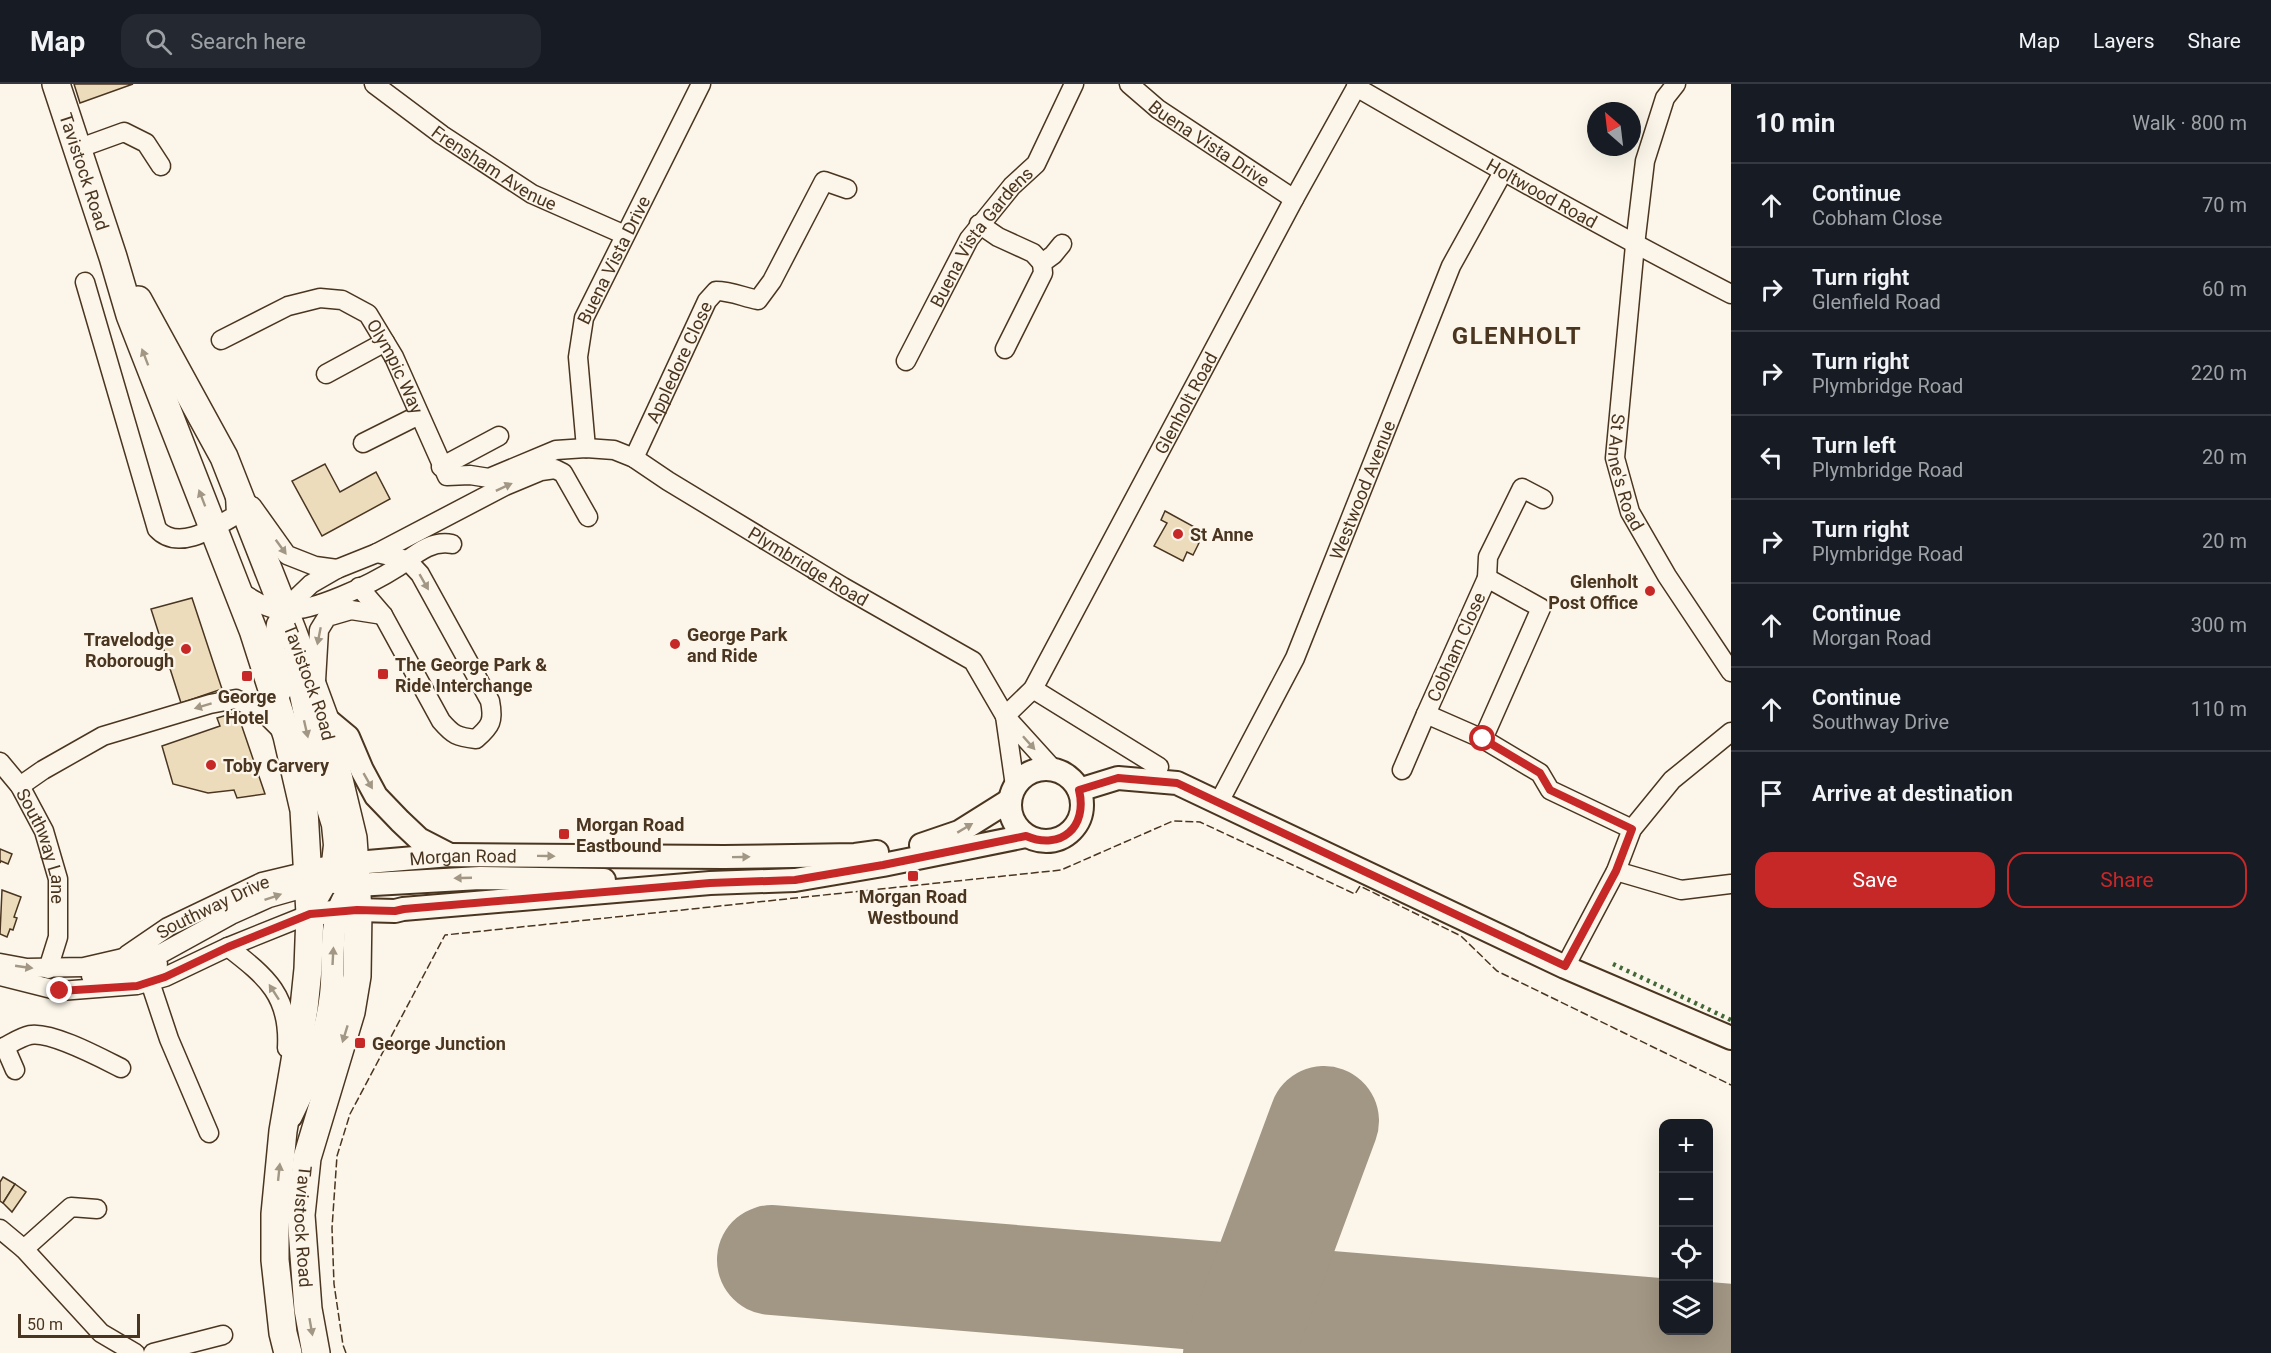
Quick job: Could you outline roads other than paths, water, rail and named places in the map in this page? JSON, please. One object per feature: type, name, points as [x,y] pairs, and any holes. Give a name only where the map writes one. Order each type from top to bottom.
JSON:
[{"type":"highway","name":"Tavistock Road","points":[[56,84],[130,315],[253,630],[286,736],[304,810],[333,889],[357,976],[351,1012],[308,1158],[301,1215],[308,1309],[316,1353]]},
{"type":"highway","name":"Tavistock Road","points":[[113,257],[224,457],[320,706],[353,837],[333,889],[308,969],[304,1008],[283,1131],[275,1214],[275,1260],[283,1333],[288,1353]]},
{"type":"main road","points":[[320,706],[348,737],[376,796],[419,838],[450,855]]},
{"type":"main road","points":[[1013,793],[1024,776],[1038,770],[1054,770]]},
{"type":"main road","name":"Plymbridge Road","points":[[1054,770],[1071,780],[1079,790]]},
{"type":"main road","points":[[1026,836],[1051,841],[1064,837],[1074,827],[1080,815],[1082,802],[1079,790],[1118,778],[1177,783],[1565,966],[1731,1038]]},
{"type":"main road","name":"Morgan Road","points":[[333,889],[382,861],[450,855],[724,858],[855,855],[916,847],[959,832],[1013,793]]},
{"type":"main road","name":"Plymbridge Road","points":[[1013,793],[1010,811],[1015,824],[1026,836]]},
{"type":"main road","name":"Morgan Road","points":[[333,889],[480,878],[710,883],[795,880],[1026,836]]},
{"type":"street","name":"Frensham Avenue","points":[[374,84],[442,135],[532,194],[625,235]]},
{"type":"street","name":"Buena Vista Drive","points":[[586,448],[578,357],[584,318],[701,84]]},
{"type":"street","name":"Buena Vista Gardens","points":[[906,361],[969,239],[1012,186],[1036,164],[1074,84]]},
{"type":"street","name":"Buena Vista Drive","points":[[1130,84],[1158,109],[1294,199]]},
{"type":"street","name":"St Anne's Road","points":[[1676,84],[1665,98],[1645,161],[1615,458],[1630,512],[1667,576],[1731,672]]},
{"type":"street","name":"Glenholt Road","points":[[1005,716],[1033,689],[1357,85]]},
{"type":"street","name":"Holtwood Road","points":[[1357,85],[1503,172],[1731,294]]},
{"type":"street","points":[[77,149],[124,132],[147,143],[160,166]]},
{"type":"street","name":"Westwood Avenue","points":[[1218,804],[1294,658],[1451,266],[1503,172]]},
{"type":"street","name":"Appledore Close","points":[[634,458],[707,301],[716,291],[730,291],[744,298],[758,300],[772,281],[824,181],[847,189]]},
{"type":"street","points":[[979,224],[998,237],[1033,253],[1042,262],[1043,273],[1005,349]]},
{"type":"street","points":[[1042,262],[1053,255],[1062,244]]},
{"type":"street","points":[[85,282],[157,529],[163,536],[181,541],[213,528],[236,515],[234,483]]},
{"type":"street","name":"Olympic Way","points":[[221,340],[288,306],[320,298],[342,300],[368,314],[394,357],[441,467]]},
{"type":"street","points":[[326,375],[385,342]]},
{"type":"street","points":[[363,443],[419,415]]},
{"type":"street","points":[[489,478],[470,475],[447,477],[441,467],[499,436]]},
{"type":"street","points":[[370,556],[381,541],[489,478],[556,450],[586,448]]},
{"type":"street","name":"Plymbridge Road","points":[[586,448],[614,450],[634,458],[843,587],[973,662],[1005,716],[1054,770]]},
{"type":"street","points":[[0,976],[60,991],[137,986],[165,977],[210,956],[333,889],[331,825],[319,786],[293,666],[288,620],[311,584],[505,486],[542,471],[555,469],[563,473],[588,517]]},
{"type":"street","points":[[234,483],[287,555],[315,566],[337,569]]},
{"type":"street","points":[[1487,578],[1488,557],[1522,488],[1543,499]]},
{"type":"street","points":[[286,736],[274,636],[276,624],[372,582],[428,546],[441,542],[452,544]]},
{"type":"street","points":[[359,587],[383,615],[441,721],[451,733],[476,739],[487,730],[493,716],[490,701],[420,574],[407,560],[370,556]]},
{"type":"street","name":"Cobham Close","points":[[1483,739],[1541,608],[1487,578],[1426,714],[1483,739],[1540,773],[1550,790],[1632,829]]},
{"type":"street","points":[[238,591],[288,620]]},
{"type":"street","points":[[320,706],[319,630],[327,617],[351,610],[383,615]]},
{"type":"street","points":[[1033,689],[1159,767]]},
{"type":"street","points":[[20,786],[43,770],[103,736],[236,699],[265,714],[286,736]]},
{"type":"street","points":[[1402,770],[1426,714]]},
{"type":"street","name":"Plymbridge Road","points":[[1005,716],[1013,793]]},
{"type":"street","points":[[1565,966],[1616,871],[1632,829],[1672,780],[1729,736]]},
{"type":"street","name":"Southway Lane","points":[[0,762],[20,786],[44,831],[58,879],[58,937],[48,969]]},
{"type":"street","points":[[1616,871],[1681,890],[1731,884]]},
{"type":"street","name":"Southway Drive","points":[[0,963],[48,969],[84,967],[123,958],[168,927],[262,882],[333,889]]},
{"type":"street","points":[[58,937],[70,954],[84,967]]},
{"type":"street","points":[[228,947],[267,980],[286,1015],[288,1032],[283,1131]]},
{"type":"street","points":[[48,969],[56,974],[97,976],[186,956],[210,956]]},
{"type":"street","points":[[150,982],[169,1039],[209,1133]]},
{"type":"street","points":[[15,1070],[2,1048],[30,1035],[46,1036],[74,1046],[121,1068]]},
{"type":"street","points":[[24,1249],[71,1207],[97,1209]]},
{"type":"street","points":[[0,1229],[24,1249],[101,1333],[135,1353]]},
{"type":"street","points":[[153,1353],[223,1335]]},
{"type":"place","name":"St Anne","points":[[1178,534]]},
{"type":"place","name":"Glenholt Post Office","points":[[1650,591]]},
{"type":"place","name":"George Park and Ride","points":[[675,644]]},
{"type":"place","name":"Travelodge Roborough","points":[[186,649]]},
{"type":"place","name":"The George Park & Ride Interchange","points":[[383,674]]},
{"type":"place","name":"George Hotel","points":[[247,676]]},
{"type":"place","name":"Toby Carvery","points":[[211,765]]},
{"type":"place","name":"Morgan Road Eastbound","points":[[564,834]]},
{"type":"place","name":"Morgan Road Westbound","points":[[913,876]]},
{"type":"place","name":"George Junction","points":[[360,1043]]},
{"type":"district","name":"GLENHOLT","points":[[1517,336]]}]
